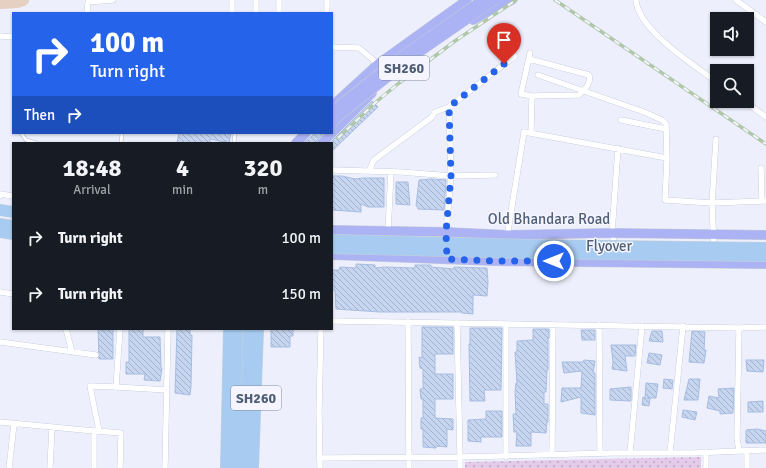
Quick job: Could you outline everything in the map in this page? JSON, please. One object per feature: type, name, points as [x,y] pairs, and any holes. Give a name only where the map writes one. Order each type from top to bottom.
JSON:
[{"type":"highway","points":[[0,204],[12,205]]},
{"type":"highway","points":[[0,210],[12,212]]},
{"type":"highway","points":[[0,224],[12,226]]},
{"type":"highway","points":[[0,232],[12,234]]},
{"type":"highway","name":"Flyover","points":[[333,240],[527,245],[766,248]]},
{"type":"highway","name":"Flyover","points":[[333,248],[530,254],[766,256]]},
{"type":"highway","points":[[226,468],[229,330]]},
{"type":"highway","points":[[235,468],[237,330]]},
{"type":"highway","name":"SH260","points":[[245,468],[249,330]]},
{"type":"highway","name":"SH260","points":[[253,468],[258,330]]},
{"type":"main road","name":"SH260","points":[[333,111],[396,60],[482,0]]},
{"type":"main road","name":"SH260","points":[[333,123],[340,115],[417,54],[495,0]]},
{"type":"main road","name":"SH260","points":[[333,132],[377,88],[480,16],[497,6],[512,0]]},
{"type":"main road","points":[[333,105],[378,64],[462,1]]},
{"type":"main road","points":[[297,142],[305,134]]},
{"type":"main road","points":[[305,142],[312,134]]},
{"type":"main road","points":[[315,142],[323,134]]},
{"type":"main road","name":"SH260","points":[[323,142],[331,134]]},
{"type":"main road","name":"Old Bhandara Road","points":[[333,230],[446,232],[508,235],[612,233],[766,235]]},
{"type":"main road","points":[[333,255],[394,259],[766,264]]},
{"type":"street","points":[[87,12],[88,2],[113,0]]},
{"type":"street","points":[[232,0],[232,12]]},
{"type":"street","points":[[256,0],[256,12]]},
{"type":"street","points":[[279,0],[279,12]]},
{"type":"street","points":[[327,0],[327,12]]},
{"type":"street","points":[[636,0],[636,7],[649,26],[674,51],[710,77]]},
{"type":"street","points":[[736,0],[766,22]]},
{"type":"street","points":[[462,1],[480,16]]},
{"type":"street","points":[[0,36],[12,37]]},
{"type":"street","points":[[333,47],[358,48],[378,64]]},
{"type":"street","points":[[369,171],[374,160],[432,117],[435,112],[449,107],[514,56]]},
{"type":"street","points":[[529,56],[589,75],[590,81],[584,90],[579,95],[532,96],[521,94],[529,56]]},
{"type":"street","points":[[538,75],[584,90],[601,98],[644,112],[662,120],[666,124],[667,158],[665,200],[712,203],[764,201],[761,168]]},
{"type":"street","points":[[531,133],[532,96]]},
{"type":"street","points":[[447,259],[446,232],[451,176],[449,107]]},
{"type":"street","points":[[754,108],[765,115]]},
{"type":"street","points":[[621,120],[666,129]]},
{"type":"street","points":[[507,261],[505,244],[508,235],[524,132],[667,158]]},
{"type":"street","points":[[714,264],[712,203],[716,139]]},
{"type":"street","points":[[617,262],[612,233],[618,148]]},
{"type":"street","points":[[333,170],[451,176],[495,175]]},
{"type":"street","points":[[388,231],[391,172]]},
{"type":"street","points":[[0,196],[0,194],[12,196]]},
{"type":"street","points":[[0,292],[12,294]]},
{"type":"street","points":[[333,321],[739,328],[766,327]]},
{"type":"street","points":[[408,322],[409,468]]},
{"type":"street","points":[[457,323],[460,468]]},
{"type":"street","points":[[506,324],[506,457]]},
{"type":"street","points":[[552,454],[553,324]]},
{"type":"street","points":[[599,325],[600,453]]},
{"type":"street","points":[[630,453],[642,326]]},
{"type":"street","points":[[670,453],[683,326]]},
{"type":"street","points":[[739,328],[739,451]]},
{"type":"street","points":[[66,330],[72,352]]},
{"type":"street","points":[[116,387],[120,330]]},
{"type":"street","points":[[165,468],[168,330]]},
{"type":"street","points":[[320,468],[319,411],[321,330]]},
{"type":"street","points":[[0,342],[96,355]]},
{"type":"street","points":[[94,468],[96,431],[90,386],[167,390]]},
{"type":"street","points":[[0,422],[120,433],[120,468]]},
{"type":"street","points":[[9,468],[14,424]]},
{"type":"street","points":[[50,468],[52,427]]},
{"type":"street","points":[[747,450],[747,468]]},
{"type":"street","points":[[319,458],[506,457],[552,454],[670,453],[766,450]]},
{"type":"street","points":[[706,452],[706,468]]},
{"type":"lane","points":[[22,134],[26,140],[33,142]]},
{"type":"shaded area","points":[[701,457],[701,468],[465,468],[465,462]]},
{"type":"building","points":[[372,101],[378,107],[333,150],[333,142],[331,142]]},
{"type":"building","points":[[179,134],[231,134],[229,142],[210,139],[210,142],[177,142]]},
{"type":"building","points":[[314,134],[323,134],[316,142],[305,142]]},
{"type":"building","points":[[333,176],[342,176],[355,179],[384,178],[384,207],[368,207],[361,204],[361,212],[333,210]]},
{"type":"building","points":[[419,180],[446,180],[444,210],[418,209],[416,206]]},
{"type":"building","points":[[396,182],[408,182],[410,205],[396,204]]},
{"type":"building","points":[[356,264],[375,265],[375,268],[415,268],[415,265],[431,265],[431,267],[454,269],[454,267],[487,268],[487,296],[473,295],[473,314],[462,312],[380,312],[336,309],[335,290],[333,290],[333,270],[339,270],[340,267],[356,268]]},
{"type":"building","points":[[422,327],[453,327],[453,354],[435,354],[435,374],[453,374],[453,399],[435,399],[435,418],[453,419],[453,430],[447,429],[447,447],[423,447],[423,429],[421,429],[421,418],[423,418],[423,399],[421,399],[420,389],[423,389],[423,369],[420,368],[419,357],[422,358]]},
{"type":"building","points":[[470,328],[502,328],[501,390],[484,390],[485,401],[470,401]]},
{"type":"building","points":[[533,329],[549,329],[548,370],[546,392],[544,392],[544,404],[548,404],[548,422],[546,433],[531,432],[531,446],[516,446],[517,432],[514,432],[513,414],[516,414],[515,392],[517,383],[515,352],[517,352],[517,341],[533,340]]},
{"type":"building","points":[[98,330],[113,330],[113,359],[99,359]]},
{"type":"building","points":[[129,330],[143,330],[143,337],[160,337],[162,368],[160,381],[144,380],[145,374],[126,374],[126,362],[129,362]]},
{"type":"building","points":[[177,330],[190,330],[190,335],[192,335],[190,395],[175,393]]},
{"type":"building","points":[[271,330],[293,330],[293,336],[290,336],[290,347],[271,347]]},
{"type":"building","points":[[581,330],[595,330],[595,340],[582,340]]},
{"type":"building","points":[[652,331],[662,331],[663,342],[649,341]]},
{"type":"building","points":[[692,331],[705,332],[704,350],[706,350],[704,363],[689,362]]},
{"type":"building","points":[[611,345],[636,345],[635,356],[625,356],[627,371],[612,369],[613,362]]},
{"type":"building","points":[[649,353],[662,355],[660,365],[647,363]]},
{"type":"building","points":[[584,360],[595,361],[593,373],[595,373],[595,415],[581,413],[581,397],[561,402],[562,388],[581,388],[582,371],[564,373],[562,362],[583,362]]},
{"type":"building","points":[[746,360],[764,360],[763,372],[747,371]]},
{"type":"building","points":[[664,379],[673,380],[672,389],[663,388]]},
{"type":"building","points":[[689,379],[700,379],[698,400],[684,400]]},
{"type":"building","points":[[646,383],[658,384],[656,398],[650,398],[649,406],[642,405],[643,397],[645,398]]},
{"type":"building","points":[[631,387],[631,401],[610,400],[610,389]]},
{"type":"building","points":[[734,388],[733,413],[720,414],[720,411],[707,408],[709,396],[719,398],[718,389]]},
{"type":"building","points":[[763,401],[763,412],[748,412],[748,402]]},
{"type":"building","points":[[683,410],[697,412],[695,420],[682,417]]},
{"type":"building","points":[[486,411],[502,411],[502,437],[481,437],[481,442],[468,441],[468,420],[486,419]]},
{"type":"building","points":[[757,429],[766,431],[766,443],[746,443],[746,430]]},
{"type":"waterway","points":[[0,3],[17,2],[23,0]]},
{"type":"railway","points":[[338,138],[376,102],[399,83],[455,41],[516,0]]},
{"type":"railway","points":[[555,0],[766,144]]},
{"type":"route","points":[[504,64],[449,107],[451,176],[446,232],[447,259],[554,261]]}]
